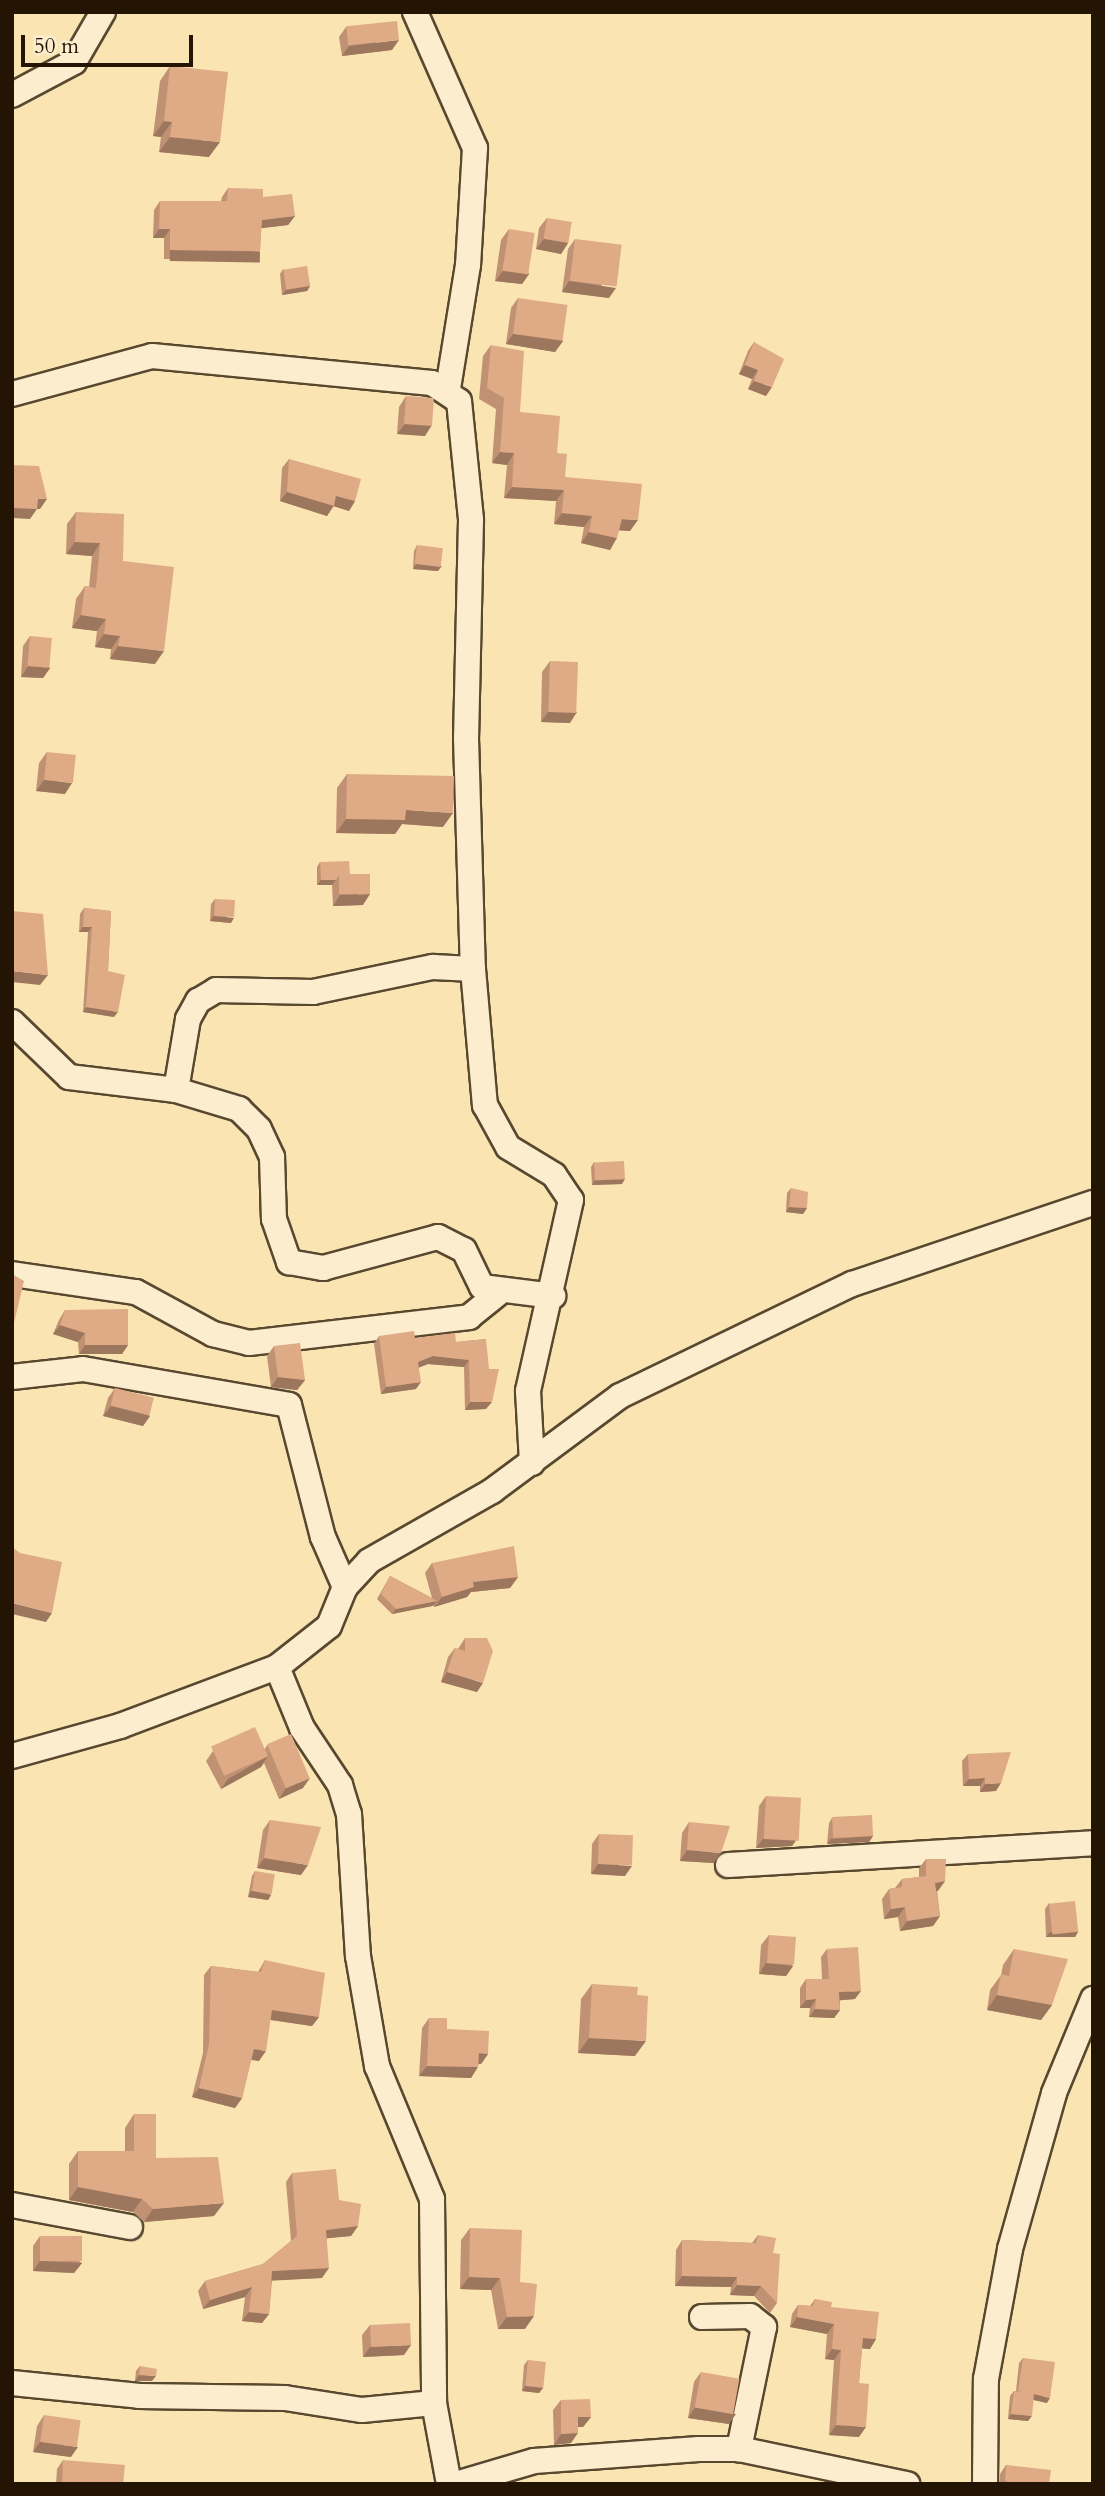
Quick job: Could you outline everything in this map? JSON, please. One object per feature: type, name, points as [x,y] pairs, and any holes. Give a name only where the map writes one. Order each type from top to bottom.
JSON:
[{"type":"street","points":[[12,95],[74,62],[103,12]]},
{"type":"street","points":[[415,12],[475,148],[468,265],[448,389]]},
{"type":"street","points":[[12,394],[152,356],[448,389],[459,401],[471,520],[466,738],[472,969],[485,1105],[494,1129],[508,1147],[554,1175],[571,1200],[553,1296],[525,1413],[532,1463]]},
{"type":"street","points":[[176,1090],[188,1019],[216,990],[313,992],[433,967],[472,969]]},
{"type":"street","points":[[12,1022],[69,1077],[176,1090],[216,1098],[259,1129],[272,1157],[279,1246],[289,1262],[323,1268],[438,1237],[464,1250],[473,1276],[497,1293],[553,1296]]},
{"type":"street","points":[[12,1756],[120,1726],[277,1667],[329,1626],[345,1587],[369,1561],[532,1463],[620,1396],[852,1284],[1093,1203]]},
{"type":"street","points":[[12,1274],[136,1292],[213,1334],[249,1343],[469,1317],[497,1293]]},
{"type":"street","points":[[12,1377],[83,1369],[289,1405],[323,1537],[345,1587]]},
{"type":"street","points":[[277,1667],[302,1728],[346,1805],[356,1859],[358,1955],[377,2066],[432,2200],[434,2403],[449,2484]]},
{"type":"street","points":[[728,1866],[1093,1843]]},
{"type":"street","points":[[985,2484],[986,2379],[1005,2273],[1054,2093],[1093,1999]]},
{"type":"street","points":[[12,2204],[130,2227]]},
{"type":"street","points":[[702,2317],[750,2316],[764,2327],[739,2449]]},
{"type":"street","points":[[12,2384],[139,2396],[285,2398],[362,2410],[434,2403]]},
{"type":"street","points":[[456,2484],[534,2461],[739,2449],[907,2484]]},
{"type":"building","points":[[397,21],[399,40],[348,45],[346,26]]},
{"type":"building","points":[[170,66],[228,72],[220,142],[170,137],[172,122],[164,121]]},
{"type":"building","points":[[228,188],[263,189],[263,197],[292,194],[295,216],[262,220],[260,251],[170,250],[170,229],[159,229],[160,201],[227,201]]},
{"type":"building","points":[[547,218],[572,222],[568,243],[544,239]]},
{"type":"building","points":[[509,229],[535,233],[528,275],[502,270]]},
{"type":"building","points":[[575,239],[622,245],[617,286],[570,281]]},
{"type":"building","points":[[307,266],[310,286],[286,290],[283,270]]},
{"type":"building","points":[[518,298],[568,305],[563,341],[513,334]]},
{"type":"building","points":[[754,342],[784,359],[772,387],[754,381],[758,370],[745,365]]},
{"type":"building","points":[[491,345],[524,351],[520,412],[560,416],[557,453],[567,454],[565,477],[642,484],[638,520],[622,519],[617,538],[589,532],[592,516],[562,513],[564,490],[512,487],[514,453],[500,452],[504,398],[487,388]]},
{"type":"building","points":[[406,396],[434,398],[432,426],[404,424]]},
{"type":"building","points":[[289,459],[361,479],[355,501],[336,496],[334,506],[287,492]]},
{"type":"building","points":[[12,465],[39,466],[47,499],[38,499],[37,509],[12,508]]},
{"type":"building","points":[[76,512],[124,514],[123,561],[174,567],[164,651],[118,646],[120,636],[104,634],[106,619],[81,615],[85,586],[96,588],[100,543],[75,542]]},
{"type":"building","points":[[417,545],[443,548],[440,567],[415,564]]},
{"type":"building","points":[[30,636],[52,638],[49,668],[27,666]]},
{"type":"building","points":[[550,661],[578,662],[576,713],[548,712]]},
{"type":"building","points":[[47,752],[76,755],[73,783],[44,780]]},
{"type":"building","points":[[347,774],[454,776],[453,813],[406,810],[405,820],[346,819]]},
{"type":"building","points":[[349,861],[350,875],[339,875],[336,880],[321,880],[320,862]]},
{"type":"building","points":[[339,874],[370,874],[370,894],[339,894]]},
{"type":"building","points":[[215,899],[235,900],[234,917],[214,916]]},
{"type":"building","points":[[84,908],[111,911],[108,971],[125,975],[118,1012],[86,1007],[92,927],[83,927]]},
{"type":"building","points":[[12,911],[43,914],[48,975],[12,971]]},
{"type":"building","points":[[624,1161],[625,1179],[595,1181],[594,1163]]},
{"type":"building","points":[[791,1188],[808,1192],[807,1208],[789,1207]]},
{"type":"building","points":[[12,1274],[24,1281],[12,1331]]},
{"type":"building","points":[[128,1309],[128,1345],[85,1345],[85,1333],[60,1325],[65,1310]]},
{"type":"building","points":[[414,1331],[415,1338],[455,1333],[456,1342],[486,1339],[489,1369],[499,1369],[492,1402],[470,1402],[469,1360],[433,1356],[418,1362],[421,1382],[386,1387],[379,1336]]},
{"type":"building","points":[[300,1343],[305,1380],[278,1377],[274,1346]]},
{"type":"building","points":[[115,1388],[154,1398],[149,1415],[111,1405]]},
{"type":"building","points":[[514,1546],[518,1577],[473,1582],[474,1587],[442,1597],[432,1563]]},
{"type":"building","points":[[12,1547],[20,1553],[62,1562],[52,1613],[12,1603]]},
{"type":"building","points":[[390,1576],[437,1601],[396,1609],[381,1594]]},
{"type":"building","points":[[465,1638],[487,1638],[493,1651],[483,1683],[447,1672],[455,1648],[465,1651]]},
{"type":"building","points":[[255,1727],[268,1756],[224,1776],[211,1747]]},
{"type":"building","points":[[291,1734],[310,1778],[286,1788],[267,1744]]},
{"type":"building","points":[[1011,1752],[1001,1783],[985,1784],[985,1778],[969,1779],[968,1754]]},
{"type":"building","points":[[766,1796],[801,1798],[799,1841],[764,1839]]},
{"type":"building","points":[[872,1815],[873,1836],[833,1838],[832,1817]]},
{"type":"building","points":[[270,1820],[321,1827],[308,1865],[264,1858]]},
{"type":"building","points":[[689,1822],[730,1826],[721,1853],[687,1850]]},
{"type":"building","points":[[599,1834],[633,1835],[632,1865],[598,1864]]},
{"type":"building","points":[[926,1859],[946,1859],[945,1881],[935,1883],[940,1916],[907,1921],[905,1907],[891,1909],[889,1889],[902,1887],[902,1879],[926,1876]]},
{"type":"building","points":[[255,1871],[275,1874],[272,1894],[252,1891]]},
{"type":"building","points":[[1075,1901],[1078,1932],[1052,1935],[1049,1904]]},
{"type":"building","points":[[769,1935],[796,1937],[794,1965],[767,1963]]},
{"type":"building","points":[[858,1947],[861,1991],[839,1992],[840,2010],[815,2009],[816,1999],[806,2000],[806,1979],[829,1979],[827,1949]]},
{"type":"building","points":[[1014,1949],[1068,1959],[1052,2005],[997,1995],[1001,1974],[1009,1976]]},
{"type":"building","points":[[265,1960],[325,1973],[319,2017],[272,2010],[266,2051],[254,2049],[242,2098],[199,2088],[209,2044],[211,1966],[261,1972]]},
{"type":"building","points":[[592,1984],[638,1987],[637,1995],[648,1996],[646,2041],[589,2038]]},
{"type":"building","points":[[429,2018],[447,2018],[447,2029],[489,2031],[488,2054],[479,2053],[478,2067],[427,2066]]},
{"type":"building","points":[[134,2114],[156,2114],[156,2158],[218,2157],[224,2203],[153,2209],[142,2199],[78,2187],[78,2151],[134,2151]]},
{"type":"building","points":[[336,2169],[339,2200],[361,2204],[358,2226],[326,2230],[329,2268],[272,2271],[269,2314],[249,2312],[252,2287],[210,2300],[205,2281],[263,2264],[297,2236],[292,2173]]},
{"type":"building","points":[[470,2228],[522,2230],[520,2282],[537,2284],[534,2316],[507,2317],[500,2278],[469,2277]]},
{"type":"building","points":[[758,2235],[776,2238],[773,2253],[780,2254],[777,2303],[761,2286],[737,2285],[737,2277],[682,2276],[682,2240],[756,2243]]},
{"type":"building","points":[[40,2236],[82,2236],[82,2261],[40,2261]]},
{"type":"building","points":[[815,2299],[832,2302],[831,2307],[879,2312],[876,2339],[863,2338],[859,2383],[869,2384],[866,2427],[836,2425],[841,2350],[832,2349],[834,2324],[797,2317],[798,2305],[813,2306]]},
{"type":"building","points":[[410,2323],[411,2345],[371,2347],[370,2325]]},
{"type":"building","points":[[1023,2358],[1055,2362],[1050,2398],[1034,2394],[1032,2416],[1011,2414],[1014,2391],[1026,2393],[1018,2391]]},
{"type":"building","points":[[528,2360],[546,2362],[543,2388],[525,2386]]},
{"type":"building","points":[[140,2366],[157,2369],[156,2376],[139,2375]]},
{"type":"building","points":[[701,2372],[739,2379],[733,2414],[695,2407]]},
{"type":"building","points":[[590,2399],[591,2417],[578,2417],[578,2433],[561,2434],[561,2400]]},
{"type":"building","points":[[44,2415],[81,2420],[77,2447],[40,2442]]},
{"type":"building","points":[[63,2460],[125,2465],[123,2484],[62,2484]]},
{"type":"building","points":[[1006,2465],[1051,2470],[1049,2484],[1010,2484],[1005,2480]]}]
